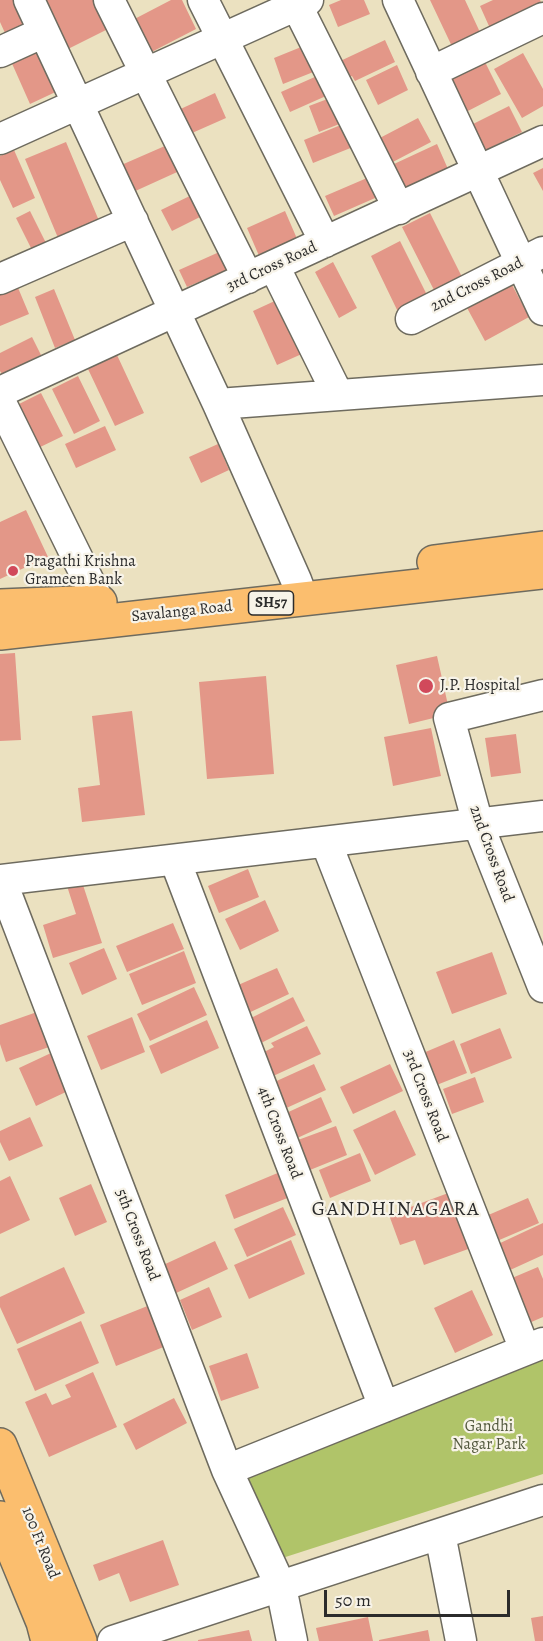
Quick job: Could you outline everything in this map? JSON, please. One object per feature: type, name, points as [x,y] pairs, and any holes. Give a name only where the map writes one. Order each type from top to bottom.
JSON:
[{"type":"main road","name":"Savalanga Road","points":[[0,633],[299,589],[543,548]]},
{"type":"main road","name":"Savalanga Road","points":[[0,606],[99,602],[543,572]]},
{"type":"main road","name":"100 Ft Road","points":[[0,1445],[80,1641]]},
{"type":"main road","points":[[0,1518],[9,1558],[43,1622],[48,1641]]},
{"type":"street","points":[[29,0],[218,404],[299,589]]},
{"type":"street","points":[[109,0],[145,73],[261,272],[338,395]]},
{"type":"street","points":[[203,0],[326,242]]},
{"type":"street","points":[[398,0],[477,170],[532,257],[543,310]]},
{"type":"street","points":[[0,139],[300,2],[399,209]]},
{"type":"street","points":[[431,72],[543,18]]},
{"type":"street","points":[[0,52],[44,32]]},
{"type":"street","name":"3rd Cross Road","points":[[0,393],[543,141]]},
{"type":"street","points":[[0,279],[133,221]]},
{"type":"street","name":"2nd Cross Road","points":[[411,319],[532,257]]},
{"type":"street","points":[[218,404],[543,380]]},
{"type":"street","points":[[0,401],[99,602]]},
{"type":"street","name":"2nd Cross Road","points":[[543,695],[449,718],[478,824],[543,987]]},
{"type":"street","points":[[1,880],[543,816]]},
{"type":"street","name":"3rd Cross Road","points":[[326,842],[534,1347]]},
{"type":"street","name":"4th Cross Road","points":[[174,860],[384,1407]]},
{"type":"street","name":"5th Cross Road","points":[[1,880],[227,1470],[280,1587],[291,1641]]},
{"type":"street","points":[[227,1470],[534,1347]]},
{"type":"street","points":[[113,1641],[543,1500]]},
{"type":"street","points":[[440,1534],[461,1641]]},
{"type":"green space","name":"Gandhi Nagar Park","points":[[543,1360],[543,1474],[270,1562],[228,1480]]},
{"type":"building","points":[[0,0],[19,0],[29,22],[5,33],[0,22]]},
{"type":"building","points":[[41,0],[106,0],[118,24],[66,50]]},
{"type":"building","points":[[171,0],[182,0],[196,29],[140,58],[123,25]]},
{"type":"building","points":[[341,0],[364,0],[370,14],[338,27],[329,5]]},
{"type":"building","points":[[430,0],[465,0],[485,43],[457,57]]},
{"type":"building","points":[[493,0],[540,0],[543,6],[493,35],[480,6]]},
{"type":"building","points":[[39,35],[62,89],[30,104],[6,50]]},
{"type":"building","points":[[385,40],[395,62],[355,81],[352,76],[344,80],[336,63]]},
{"type":"building","points":[[311,43],[321,69],[283,84],[274,58]]},
{"type":"building","points":[[523,53],[543,89],[543,106],[522,118],[494,69]]},
{"type":"building","points":[[483,58],[501,94],[464,113],[446,78]]},
{"type":"building","points":[[397,65],[408,90],[378,105],[366,80]]},
{"type":"building","points":[[326,72],[335,92],[290,112],[281,92]]},
{"type":"building","points":[[215,93],[226,118],[183,137],[172,113]]},
{"type":"building","points":[[338,95],[347,121],[319,132],[309,106]]},
{"type":"building","points":[[509,106],[522,132],[480,153],[467,127]]},
{"type":"building","points":[[418,118],[431,142],[389,164],[376,140]]},
{"type":"building","points":[[353,120],[363,143],[313,163],[304,140]]},
{"type":"building","points":[[66,142],[102,228],[61,245],[25,159]]},
{"type":"building","points":[[174,142],[186,168],[131,193],[119,166]]},
{"type":"building","points":[[437,144],[448,169],[406,189],[394,164]]},
{"type":"building","points":[[14,150],[35,198],[13,208],[0,180],[0,156]]},
{"type":"building","points":[[543,168],[543,191],[533,173]]},
{"type":"building","points":[[374,175],[382,195],[334,216],[325,196]]},
{"type":"building","points":[[200,191],[210,212],[172,231],[161,210]]},
{"type":"building","points":[[30,211],[48,247],[34,254],[16,218]]},
{"type":"building","points":[[285,211],[298,241],[260,258],[247,228]]},
{"type":"building","points":[[430,213],[464,281],[436,294],[402,227]]},
{"type":"building","points":[[400,241],[430,301],[400,316],[371,256]]},
{"type":"building","points":[[226,249],[234,267],[187,287],[179,270]]},
{"type":"building","points":[[333,262],[357,308],[339,318],[315,272]]},
{"type":"building","points":[[510,281],[529,317],[485,341],[466,306]]},
{"type":"building","points":[[16,283],[29,314],[0,326],[0,290]]},
{"type":"building","points":[[54,289],[75,340],[55,348],[35,297]]},
{"type":"building","points":[[279,299],[304,353],[277,365],[253,311]]},
{"type":"building","points":[[32,337],[41,355],[2,374],[0,353]]},
{"type":"building","points":[[117,355],[144,413],[115,426],[88,369]]},
{"type":"building","points":[[78,376],[100,421],[74,434],[52,389]]},
{"type":"building","points":[[41,393],[63,436],[32,451],[11,408]]},
{"type":"building","points":[[105,426],[116,450],[76,468],[65,444]]},
{"type":"building","points":[[218,444],[229,470],[201,483],[189,457]]},
{"type":"building","points":[[26,510],[48,557],[0,579],[0,522]]},
{"type":"building","points":[[15,653],[21,740],[0,741],[0,654]]},
{"type":"building","points":[[437,656],[450,714],[409,724],[396,665]]},
{"type":"building","points":[[266,676],[274,774],[207,779],[199,682]]},
{"type":"building","points":[[132,711],[145,815],[82,822],[78,788],[100,785],[92,716]]},
{"type":"building","points":[[431,728],[441,776],[393,786],[384,737]]},
{"type":"building","points":[[516,734],[521,773],[491,777],[485,738]]},
{"type":"building","points":[[248,869],[259,897],[219,913],[208,886]]},
{"type":"building","points":[[82,882],[102,943],[53,958],[43,925],[76,914],[67,886]]},
{"type":"building","points":[[265,900],[279,931],[240,950],[225,919]]},
{"type":"building","points":[[173,923],[184,949],[127,972],[116,946]]},
{"type":"building","points":[[104,948],[117,979],[82,995],[69,963]]},
{"type":"building","points":[[184,951],[196,983],[142,1005],[129,974]]},
{"type":"building","points":[[492,952],[507,994],[452,1014],[436,972]]},
{"type":"building","points":[[277,968],[289,994],[242,1016],[229,989]]},
{"type":"building","points":[[194,987],[207,1015],[150,1041],[137,1014]]},
{"type":"building","points":[[293,997],[305,1021],[261,1043],[249,1019]]},
{"type":"building","points":[[37,1012],[49,1047],[6,1062],[0,1044],[0,1025]]},
{"type":"building","points":[[132,1017],[145,1052],[101,1070],[87,1036]]},
{"type":"building","points":[[207,1020],[219,1048],[161,1074],[149,1046]]},
{"type":"building","points":[[307,1026],[321,1054],[271,1077],[260,1054],[274,1047],[271,1043]]},
{"type":"building","points":[[500,1028],[512,1058],[471,1074],[460,1044]]},
{"type":"building","points":[[454,1040],[467,1073],[429,1088],[416,1056]]},
{"type":"building","points":[[51,1053],[68,1091],[36,1106],[19,1068]]},
{"type":"building","points":[[314,1064],[326,1090],[282,1110],[270,1084]]},
{"type":"building","points":[[390,1064],[403,1091],[353,1114],[340,1087]]},
{"type":"building","points":[[475,1077],[484,1102],[452,1114],[443,1089]]},
{"type":"building","points":[[321,1097],[332,1122],[293,1140],[282,1115]]},
{"type":"building","points":[[395,1110],[416,1155],[375,1175],[353,1130]]},
{"type":"building","points":[[30,1117],[43,1146],[9,1161],[0,1142],[0,1131]]},
{"type":"building","points":[[336,1126],[347,1155],[310,1170],[298,1140]]},
{"type":"building","points":[[360,1153],[371,1181],[330,1198],[319,1170]]},
{"type":"building","points":[[280,1172],[290,1197],[234,1219],[225,1195]]},
{"type":"building","points":[[10,1176],[30,1220],[0,1234],[0,1181]]},
{"type":"building","points":[[91,1184],[107,1222],[75,1236],[59,1198]]},
{"type":"building","points":[[451,1192],[471,1248],[424,1265],[415,1240],[400,1245],[389,1215]]},
{"type":"building","points":[[528,1198],[539,1223],[490,1244],[479,1219]]},
{"type":"building","points":[[283,1207],[296,1235],[247,1257],[234,1229]]},
{"type":"building","points":[[543,1223],[543,1255],[508,1271],[496,1245]]},
{"type":"building","points":[[291,1240],[305,1274],[249,1299],[234,1265]]},
{"type":"building","points":[[215,1241],[228,1269],[174,1294],[161,1266]]},
{"type":"building","points":[[64,1267],[85,1313],[17,1344],[0,1307],[0,1297]]},
{"type":"building","points":[[538,1267],[543,1279],[543,1317],[529,1323],[512,1278]]},
{"type":"building","points":[[209,1287],[222,1317],[192,1330],[180,1300]]},
{"type":"building","points":[[472,1290],[493,1335],[455,1353],[434,1308]]},
{"type":"building","points":[[155,1303],[171,1344],[116,1366],[100,1325]]},
{"type":"building","points":[[81,1321],[99,1363],[35,1391],[17,1349]]},
{"type":"building","points":[[247,1353],[259,1388],[221,1401],[209,1366]]},
{"type":"building","points":[[93,1372],[117,1427],[49,1457],[25,1402],[46,1393],[52,1405],[71,1397],[65,1385]]},
{"type":"building","points":[[174,1398],[187,1423],[136,1450],[123,1424]]},
{"type":"building","points":[[163,1540],[179,1585],[130,1602],[119,1573],[99,1581],[93,1565]]},
{"type":"building","points":[[543,1616],[543,1641],[535,1641],[531,1618]]},
{"type":"building","points":[[368,1617],[373,1641],[319,1641],[316,1628]]},
{"type":"building","points":[[249,1630],[252,1641],[198,1641],[198,1640]]},
{"type":"building","points":[[428,1630],[430,1641],[379,1641],[379,1640]]},
{"type":"place","name":"Pragathi Krishna Grameen Bank","points":[[13,571]]},
{"type":"place","name":"J.P. Hospital","points":[[426,686]]},
{"type":"district","name":"GANDHINAGARA","points":[[396,1210]]}]
